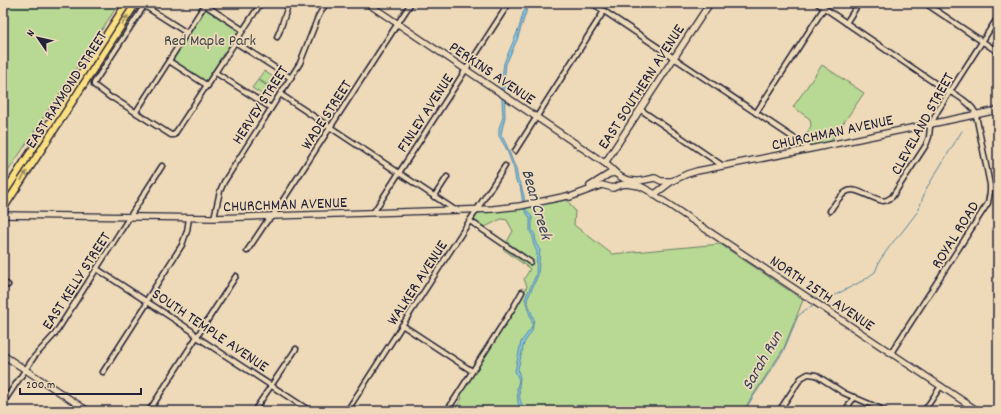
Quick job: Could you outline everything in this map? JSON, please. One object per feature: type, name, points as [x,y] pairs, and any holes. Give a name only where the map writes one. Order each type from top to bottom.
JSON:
[{"type":"main road","name":"EAST RAYMOND STREET","points":[[3,195],[127,3]]},
{"type":"main road","name":"EAST RAYMOND STREET","points":[[3,209],[136,3]]},
{"type":"main road","name":"PERKINS AVENUE","points":[[367,3],[537,117],[604,163],[618,175]]},
{"type":"main road","name":"EAST SOUTHERN AVENUE","points":[[604,163],[641,110],[710,3]]},
{"type":"main road","name":"CHURCHMAN AVENUE","points":[[567,196],[570,197],[577,195],[602,185],[613,188],[620,185],[640,186],[653,194],[662,190],[672,181],[687,174],[810,150],[998,110]]},
{"type":"main road","points":[[604,163],[607,176],[606,182],[609,186]]},
{"type":"main road","name":"CHURCHMAN AVENUE","points":[[3,215],[129,218],[214,218],[477,210],[520,206],[567,196],[588,187],[611,173],[633,181],[645,181],[654,178],[672,181]]},
{"type":"main road","points":[[618,175],[620,185]]},
{"type":"main road","points":[[659,180],[662,185],[662,190]]},
{"type":"main road","name":"NORTH 25TH AVENUE","points":[[653,194],[978,411]]},
{"type":"main road","points":[[3,355],[88,411]]},
{"type":"street","points":[[140,3],[145,4],[187,33]]},
{"type":"street","points":[[145,4],[94,83],[94,86],[171,135],[174,135],[208,86],[261,3]]},
{"type":"street","points":[[277,37],[289,3]]},
{"type":"street","name":"HERVEY STREET","points":[[214,218],[220,191],[224,182],[302,59],[316,20],[326,3]]},
{"type":"street","name":"WADE STREET","points":[[247,251],[267,221],[272,217],[411,3]]},
{"type":"street","name":"FINLEY AVENUE","points":[[373,214],[509,3]]},
{"type":"street","points":[[592,3],[810,150]]},
{"type":"street","points":[[817,3],[971,106],[976,115]]},
{"type":"street","points":[[846,23],[859,3]]},
{"type":"street","points":[[925,3],[998,52]]},
{"type":"street","points":[[136,112],[205,4],[243,30]]},
{"type":"street","points":[[756,113],[824,8]]},
{"type":"street","points":[[515,151],[604,11]]},
{"type":"street","name":"CLEVELAND STREET","points":[[830,211],[840,195],[848,190],[856,191],[883,201],[891,198],[926,145],[931,124],[998,17]]},
{"type":"street","points":[[236,42],[291,78]]},
{"type":"street","points":[[169,61],[208,86]]},
{"type":"street","points":[[216,73],[271,108]]},
{"type":"street","points":[[280,94],[455,211]]},
{"type":"street","points":[[641,110],[723,166]]},
{"type":"street","name":"ROYAL ROAD","points":[[891,353],[988,203],[990,185],[976,115]]},
{"type":"street","name":"EAST KELLY STREET","points":[[3,403],[36,354],[53,337],[162,166]]},
{"type":"street","name":"WALKER AVENUE","points":[[347,411],[505,166]]},
{"type":"street","points":[[434,197],[447,177]]},
{"type":"street","points":[[103,372],[182,245],[187,232],[189,218]]},
{"type":"street","points":[[470,221],[530,262]]},
{"type":"street","name":"SOUTH TEMPLE AVENUE","points":[[97,269],[148,301],[190,330],[197,337],[310,411]]},
{"type":"street","points":[[149,411],[236,276]]},
{"type":"street","points":[[3,282],[8,285]]},
{"type":"street","points":[[447,411],[522,292]]},
{"type":"street","points":[[402,325],[472,371]]},
{"type":"street","points":[[254,411],[296,349]]},
{"type":"street","points":[[779,411],[801,378],[808,374],[817,375],[841,392],[886,411]]},
{"type":"street","points":[[924,411],[941,386]]},
{"type":"street","points":[[845,411],[854,398]]},
{"type":"green space","points":[[3,3],[116,3],[118,5],[3,179]]},
{"type":"green space","name":"Red Maple Park","points":[[205,9],[239,31],[206,82],[173,60]]},
{"type":"green space","points":[[822,65],[864,93],[831,141],[813,147],[803,141],[811,126],[810,119],[793,107]]},
{"type":"green space","points":[[264,71],[281,82],[276,90],[258,79]]},
{"type":"green space","points":[[258,80],[275,91],[269,99],[252,88]]},
{"type":"green space","points":[[567,200],[575,211],[574,225],[612,254],[720,244],[803,300],[784,348],[743,411],[454,411],[462,398],[460,394],[475,369],[515,310],[527,286],[524,279],[530,269],[503,249],[513,231],[507,220],[501,219],[485,227],[473,221],[478,213]]},
{"type":"water","name":"Bean Creek","points":[[529,3],[531,3],[527,9],[517,40],[506,64],[504,80],[505,117],[501,134],[516,168],[518,180],[524,196],[525,208],[532,217],[532,230],[535,235],[536,244],[540,250],[538,275],[527,300],[534,320],[532,331],[524,343],[518,369],[520,378],[520,400],[525,411],[522,411],[518,403],[517,388],[519,380],[515,371],[521,342],[532,327],[532,322],[525,299],[536,275],[537,252],[533,243],[533,236],[530,232],[530,218],[523,208],[520,186],[516,182],[514,169],[506,148],[499,136],[499,128],[503,117],[501,84],[504,63],[519,28],[523,13]]},
{"type":"waterway","points":[[822,302],[864,280],[875,272],[880,260],[918,211],[926,189],[962,131]]},
{"type":"waterway","name":"Sarah Run","points":[[745,411],[783,352],[798,316],[805,310],[814,306]]}]
